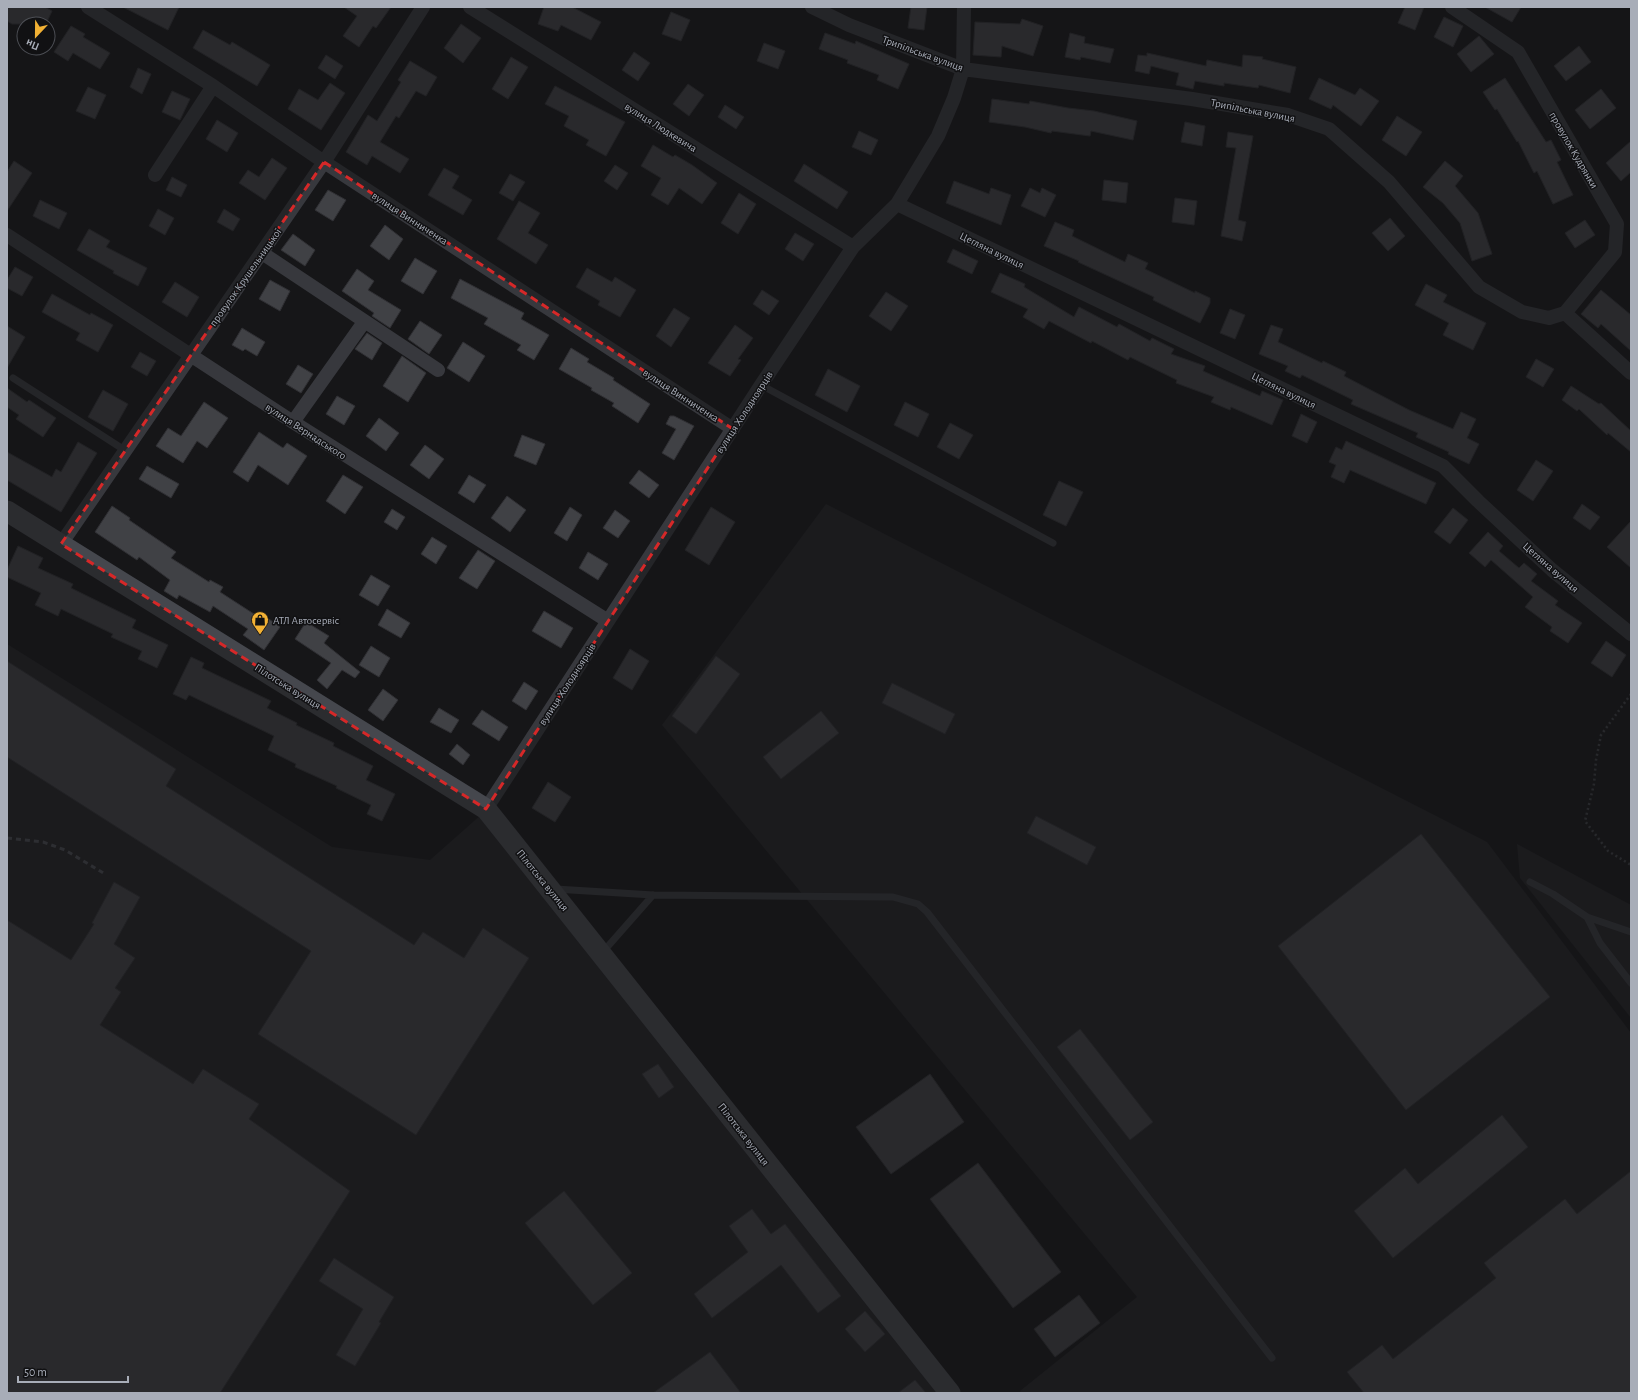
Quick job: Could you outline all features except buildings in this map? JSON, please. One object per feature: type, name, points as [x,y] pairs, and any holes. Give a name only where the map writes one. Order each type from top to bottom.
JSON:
[{"type":"street","name":"вулиця Винниченка","points":[[88,7],[213,86],[324,162],[733,429]]},
{"type":"street","name":"провулок Крушельницької","points":[[61,544],[324,162],[423,7]]},
{"type":"street","name":"вулиця Людкевича","points":[[470,7],[853,247]]},
{"type":"street","name":"Трипільська вулиця","points":[[812,7],[849,25],[963,69],[1192,99],[1288,115],[1329,129],[1389,182],[1479,287],[1522,312],[1549,318],[1565,313]]},
{"type":"street","name":"вулиця Холодноярців","points":[[486,809],[761,385],[853,247],[897,204],[938,136],[954,98],[963,69],[964,7]]},
{"type":"street","name":"провулок Кудрянки","points":[[1452,7],[1518,52],[1617,224],[1615,252],[1565,313]]},
{"type":"street","points":[[155,175],[213,86]]},
{"type":"street","name":"Цегляна вулиця","points":[[897,204],[1443,466],[1552,570],[1631,634]]},
{"type":"street","name":"вулиця Вернадського","points":[[7,235],[190,356],[608,622]]},
{"type":"street","points":[[262,253],[438,370]]},
{"type":"street","points":[[1565,313],[1631,373]]},
{"type":"street","points":[[293,422],[364,322]]},
{"type":"street","name":"Пілотська вулиця","points":[[7,511],[486,809],[950,1393]]},
{"type":"lane","points":[[14,378],[126,451]]},
{"type":"lane","points":[[761,385],[1053,544]]},
{"type":"lane","points":[[1530,882],[1553,894],[1587,917],[1631,932]]},
{"type":"lane","points":[[550,889],[653,895],[893,897],[918,904],[932,918],[1272,1358]]},
{"type":"lane","points":[[601,954],[653,895]]},
{"type":"lane","points":[[1587,917],[1600,943],[1631,983]]},
{"type":"path","points":[[1631,694],[1601,735],[1596,760],[1594,784],[1585,821],[1608,851],[1631,865]]},
{"type":"highlighted area","points":[[324,162],[733,429],[486,809],[61,544]]},
{"type":"shaded area","points":[[826,504],[1487,842],[1631,1033],[1631,1393],[1021,1393],[1020,1391],[1137,1297],[662,725]]},
{"type":"shaded area","points":[[7,644],[332,847],[430,860],[482,814],[943,1393],[7,1393]]},
{"type":"shaded area","points":[[1517,844],[1631,905],[1631,1018],[1520,878]]},
{"type":"railway","points":[[7,838],[43,842],[65,850],[105,874]]},
{"type":"place","name":"АТЛ Автосервіс","points":[[260,635]]}]
